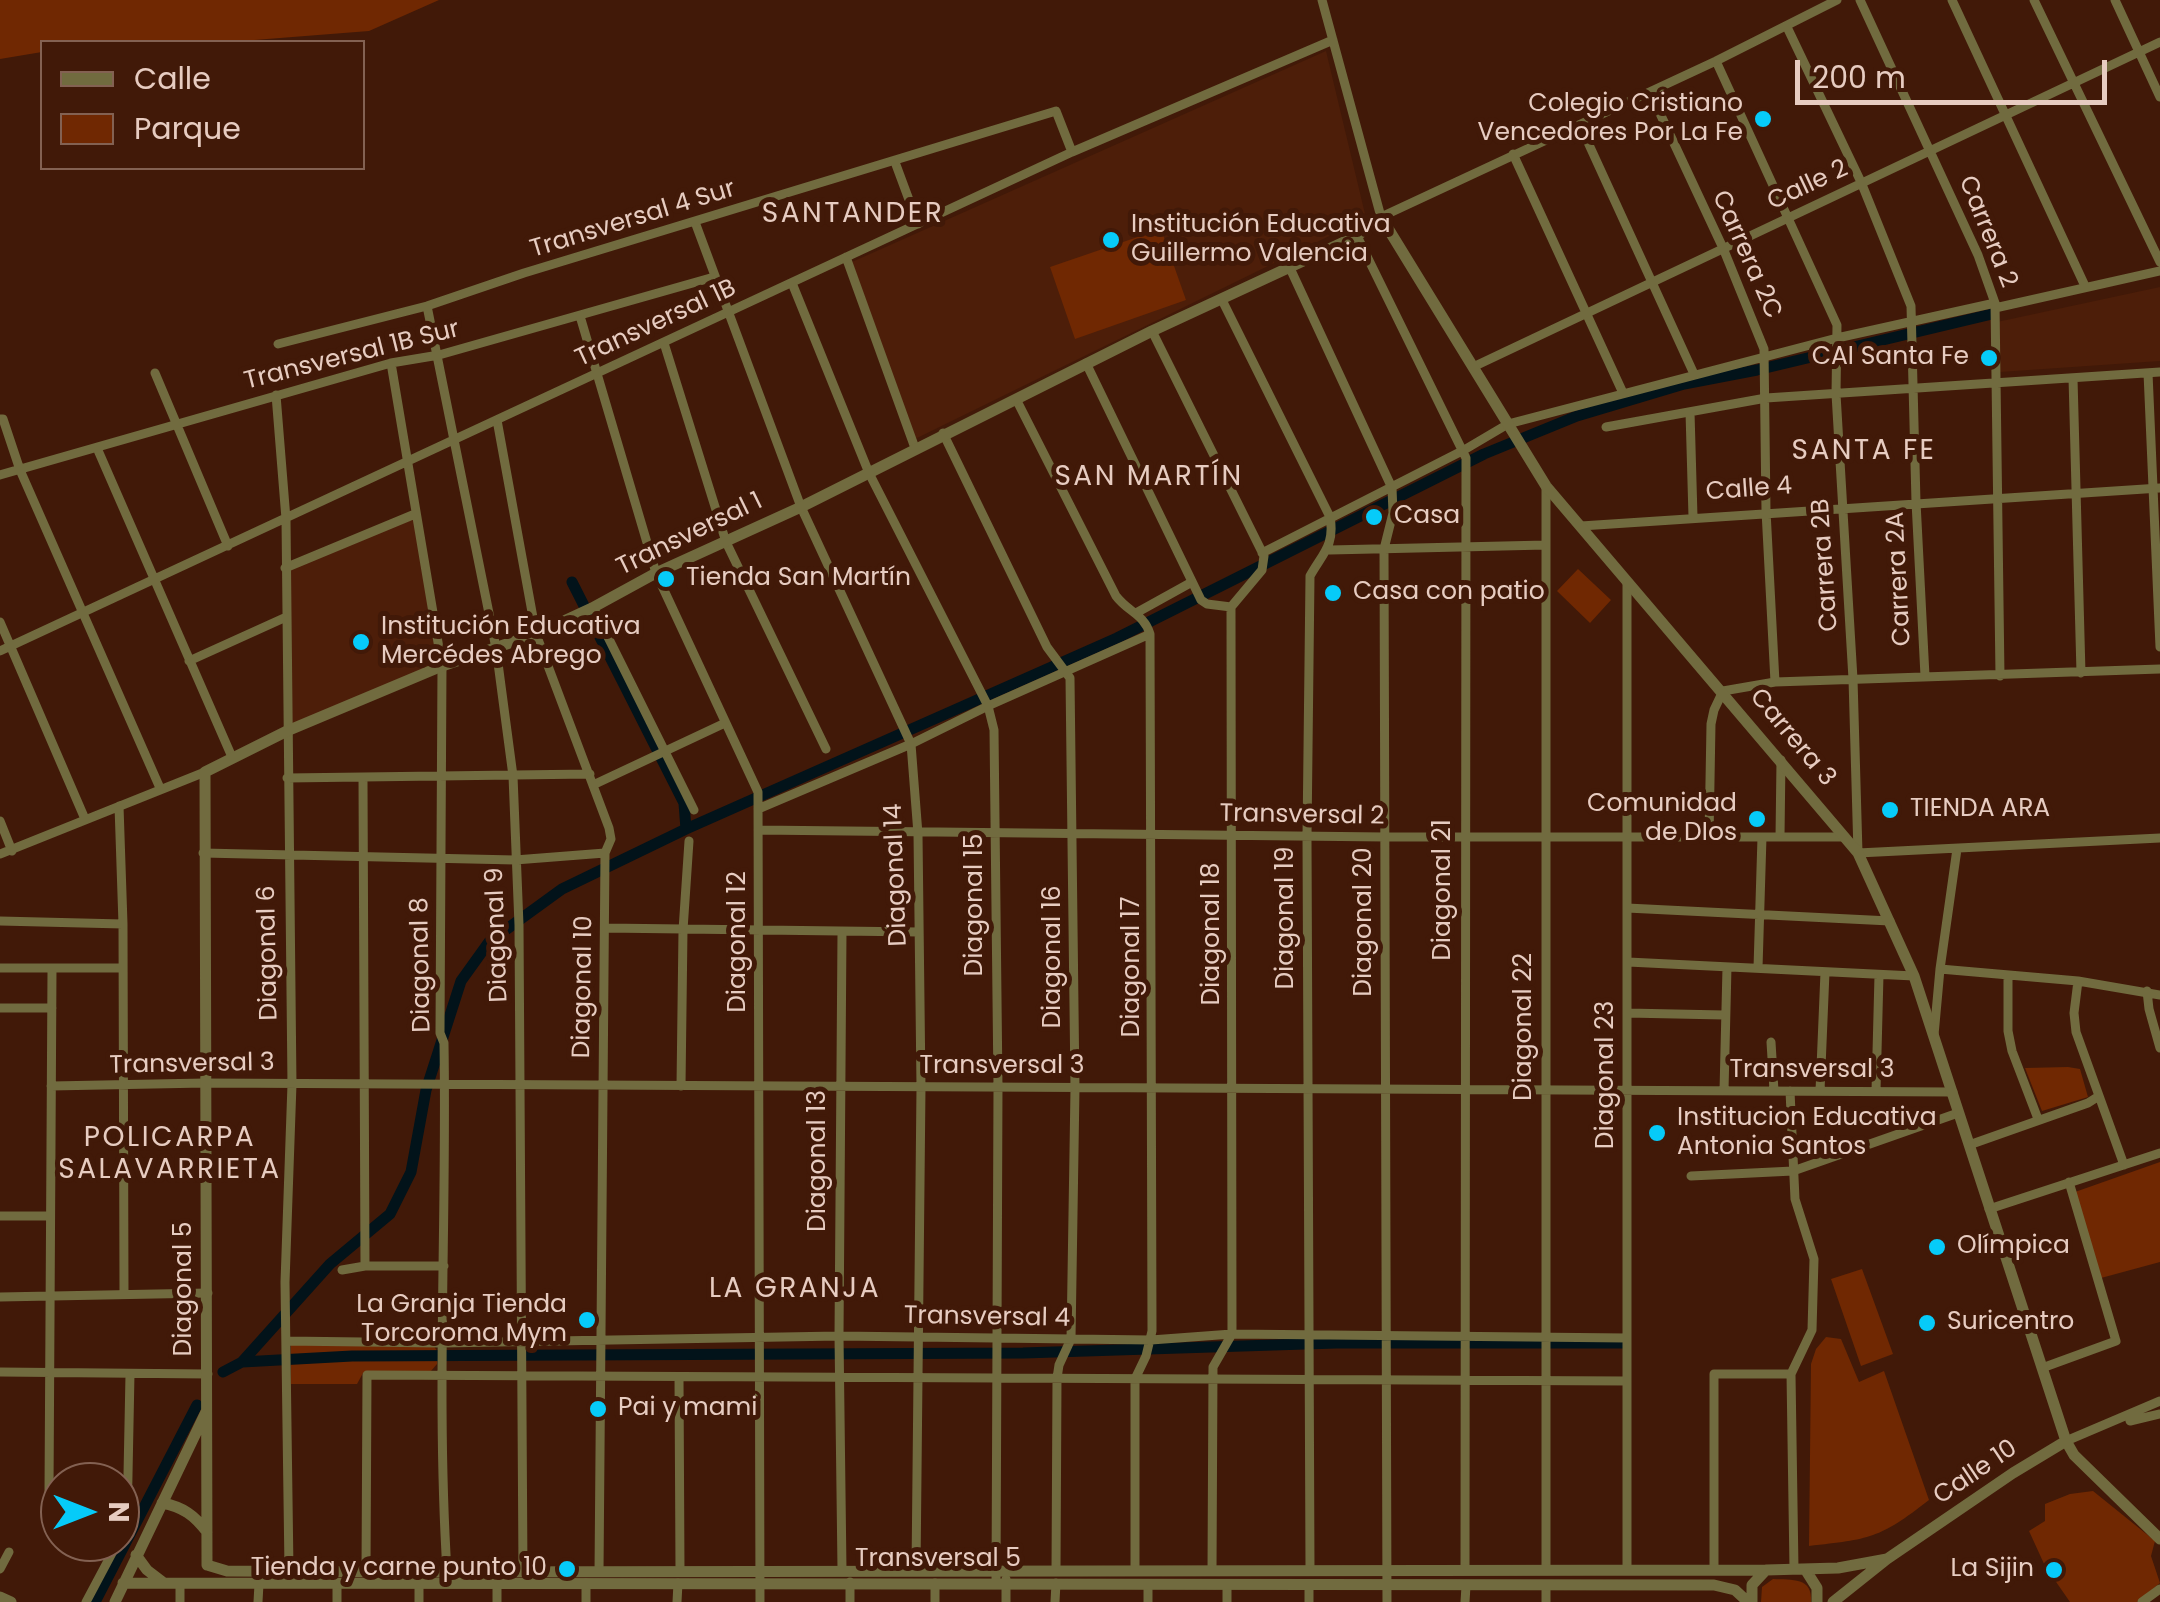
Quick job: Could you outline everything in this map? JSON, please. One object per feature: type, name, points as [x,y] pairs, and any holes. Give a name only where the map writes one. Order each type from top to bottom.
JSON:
[{"type":"street","name":"Carrera 3","points":[[1322,0],[1380,217],[1546,486],[1858,853],[1914,976],[2066,1441],[2074,1455],[2160,1540]]},
{"type":"street","points":[[1380,217],[1716,62],[1837,0]]},
{"type":"street","name":"Carrera 2","points":[[1860,0],[1978,255],[1995,309],[2000,676]]},
{"type":"street","points":[[1952,0],[2085,286]]},
{"type":"street","points":[[2034,0],[2160,262]]},
{"type":"street","points":[[2115,0],[2160,97]]},
{"type":"street","name":"Carrera 2A","points":[[1786,27],[1861,182],[1902,280],[1913,322],[1916,502],[1925,676]]},
{"type":"street","name":"Transversal 1B","points":[[0,651],[1072,152],[1333,40]]},
{"type":"street","name":"Calle 2","points":[[1473,367],[2160,42]]},
{"type":"street","name":"Carrera 2B","points":[[1716,62],[1834,313],[1858,853]]},
{"type":"street","name":"Carrera 2C","points":[[1650,92],[1761,337],[1776,682]]},
{"type":"street","name":"Transversal 4 Sur","points":[[278,344],[427,306],[1056,111],[1072,152]]},
{"type":"street","points":[[1580,125],[1694,374]]},
{"type":"street","points":[[1513,154],[1623,393]]},
{"type":"street","points":[[895,162],[918,224]]},
{"type":"street","name":"Transversal 1","points":[[0,854],[205,772],[287,731],[442,666],[536,634],[1152,331],[1357,236],[1380,217]]},
{"type":"street","name":"Diagonal 14","points":[[695,222],[800,506],[909,739],[918,834],[921,1087],[916,1570]]},
{"type":"street","points":[[1357,236],[1465,454]]},
{"type":"street","points":[[846,258],[915,448]]},
{"type":"street","name":"Diagonal 20","points":[[1290,266],[1393,493],[1393,514],[1384,549],[1388,1602]]},
{"type":"street","points":[[1263,555],[1393,493],[1510,427],[1694,374],[1765,361],[1913,322],[1995,309],[2160,271]]},
{"type":"street","name":"Transversal 1B Sur","points":[[0,475],[391,362],[439,355],[714,277]]},
{"type":"street","name":"Diagonal 15","points":[[792,282],[869,473],[986,703],[994,730],[998,1087],[995,1378],[1001,1577],[1006,1602]]},
{"type":"street","name":"Diagonal 19","points":[[1222,300],[1331,520],[1332,534],[1330,550],[1310,576],[1310,1568]]},
{"type":"street","name":"Diagonal 9","points":[[427,306],[496,648],[514,776],[519,924],[524,1572]]},
{"type":"street","name":"Diagonal 12","points":[[580,316],[600,372],[656,573],[726,722],[758,802],[760,1602]]},
{"type":"street","points":[[1086,363],[1201,600],[1231,607],[1262,570],[1263,555],[1152,331]]},
{"type":"street","points":[[664,342],[726,542],[826,749]]},
{"type":"street","name":"Diagonal 8","points":[[391,362],[442,666],[440,1084],[444,1266],[440,1474],[446,1571]]},
{"type":"street","points":[[1606,427],[1766,398],[2160,372]]},
{"type":"street","points":[[155,373],[228,546]]},
{"type":"street","points":[[2148,373],[2157,488],[2160,647]]},
{"type":"street","points":[[2073,378],[2081,673]]},
{"type":"street","name":"Diagonal 6","points":[[276,395],[286,519],[284,618],[292,1084],[286,1194],[290,1570]]},
{"type":"street","name":"Diagonal 17","points":[[1016,399],[1116,596],[1139,615],[1149,631],[1153,1088],[1149,1347],[1135,1379],[1134,1571]]},
{"type":"street","points":[[1690,412],[1694,517]]},
{"type":"street","points":[[1,419],[160,788]]},
{"type":"street","name":"Diagonal 10","points":[[497,420],[536,634],[611,839],[605,859],[600,1572]]},
{"type":"street","points":[[943,433],[1047,647],[1064,667]]},
{"type":"street","points":[[97,448],[232,757]]},
{"type":"street","name":"Diagonal 21","points":[[1465,454],[1465,1568]]},
{"type":"street","name":"Diagonal 22","points":[[1546,486],[1546,1568]]},
{"type":"street","name":"Calle 4","points":[[1581,526],[2157,488]]},
{"type":"street","points":[[285,568],[416,514]]},
{"type":"street","points":[[1330,550],[1546,546]]},
{"type":"street","name":"Diagonal 23","points":[[1627,581],[1627,1569]]},
{"type":"street","points":[[1139,615],[1193,584]]},
{"type":"street","name":"Diagonal 18","points":[[1212,1571],[1213,1367],[1230,1338],[1234,1088],[1231,607]]},
{"type":"street","points":[[592,608],[694,810]]},
{"type":"street","points":[[188,660],[284,618]]},
{"type":"street","points":[[0,622],[84,819]]},
{"type":"street","points":[[758,802],[1149,631]]},
{"type":"street","name":"Diagonal 16","points":[[1056,1602],[1058,1378],[1070,1342],[1075,1088],[1070,678],[1064,667]]},
{"type":"street","points":[[1709,838],[1712,724],[1723,691],[1776,682],[2160,669]]},
{"type":"street","points":[[287,778],[592,779],[639,765],[726,722]]},
{"type":"street","points":[[1780,837],[1781,758]]},
{"type":"street","name":"Diagonal 5","points":[[205,772],[206,1565]]},
{"type":"street","points":[[363,778],[365,1266]]},
{"type":"street","points":[[119,806],[124,924],[124,1293]]},
{"type":"street","points":[[0,822],[12,851]]},
{"type":"street","name":"Transversal 2","points":[[758,830],[1385,838],[1844,837]]},
{"type":"street","points":[[1758,968],[1762,838]]},
{"type":"street","points":[[1858,853],[2160,838]]},
{"type":"street","points":[[681,1086],[689,841]]},
{"type":"street","points":[[1934,1036],[1957,849]]},
{"type":"street","points":[[204,853],[605,859]]},
{"type":"street","points":[[1627,908],[1890,920]]},
{"type":"street","points":[[0,921],[124,924]]},
{"type":"street","points":[[605,928],[919,932]]},
{"type":"street","name":"Diagonal 13","points":[[842,932],[842,1570]]},
{"type":"street","points":[[1628,962],[1914,976]]},
{"type":"street","points":[[1724,1091],[1727,967]]},
{"type":"street","points":[[0,968],[122,968]]},
{"type":"street","points":[[52,969],[53,1462]]},
{"type":"street","points":[[1940,969],[2078,982],[2160,995]]},
{"type":"street","points":[[1820,1092],[1825,972]]},
{"type":"street","points":[[2008,974],[2012,1051],[2038,1119]]},
{"type":"street","points":[[1876,1092],[1879,975]]},
{"type":"street","points":[[2078,982],[2076,1032],[2124,1165]]},
{"type":"street","points":[[2148,991],[2148,1009],[2160,1048]]},
{"type":"street","points":[[0,1008],[52,1008]]},
{"type":"street","points":[[1627,1013],[1724,1015]]},
{"type":"street","points":[[1771,1042],[1774,1091]]},
{"type":"street","name":"Transversal 3","points":[[51,1086],[205,1083],[1953,1092]]},
{"type":"street","points":[[1790,1091],[1792,1171],[1798,1213],[1814,1258],[1812,1330],[1791,1374],[1799,1569],[1817,1588],[1817,1602]]},
{"type":"street","points":[[1969,1145],[2099,1096]]},
{"type":"street","points":[[1691,1176],[1792,1171],[1958,1113]]},
{"type":"street","points":[[1989,1208],[2160,1153]]},
{"type":"street","points":[[2042,1368],[2116,1340],[2069,1182]]},
{"type":"street","points":[[0,1216],[50,1216]]},
{"type":"street","points":[[342,1270],[365,1266],[444,1266]]},
{"type":"street","points":[[0,1297],[208,1293]]},
{"type":"street","name":"Transversal 4","points":[[286,1341],[440,1347],[917,1339],[1149,1347],[1230,1338],[1627,1338]]},
{"type":"street","points":[[0,1372],[208,1379]]},
{"type":"street","points":[[125,1462],[130,1374]]},
{"type":"street","points":[[366,1571],[367,1374],[1627,1382]]},
{"type":"street","points":[[1714,1568],[1714,1374],[1791,1374]]},
{"type":"street","points":[[678,1602],[679,1377]]},
{"type":"street","points":[[2094,1430],[2160,1402]]},
{"type":"street","points":[[140,1547],[208,1404]]},
{"type":"street","points":[[2094,1430],[2160,1414]]},
{"type":"street","name":"Calle 10","points":[[1833,1602],[1886,1559],[2013,1472],[2066,1441],[2094,1430]]},
{"type":"street","points":[[162,1503],[180,1506],[206,1532]]},
{"type":"street","points":[[0,1568],[9,1552]]},
{"type":"street","name":"Calle 10","points":[[1766,1570],[1838,1568],[1886,1559]]},
{"type":"street","points":[[140,1560],[164,1583]]},
{"type":"street","points":[[86,1602],[107,1562]]},
{"type":"street","points":[[115,1602],[132,1562]]},
{"type":"street","points":[[180,1602],[181,1583],[198,1575],[206,1565]]},
{"type":"street","name":"Transversal 5","points":[[206,1565],[226,1571],[600,1572],[679,1577]]},
{"type":"street","name":"Transversal 5","points":[[1056,1577],[1134,1571],[1310,1568],[1766,1570]]},
{"type":"street","name":"Transversal 5","points":[[122,1583],[586,1584],[842,1570],[916,1570],[1001,1577]]},
{"type":"street","points":[[1750,1602],[1752,1585],[1766,1570]]},
{"type":"street","name":"Transversal 5","points":[[759,1576],[850,1582],[1056,1577],[1148,1584],[1714,1586],[1735,1590],[1750,1602]]},
{"type":"street","points":[[850,1582],[850,1602]]},
{"type":"street","points":[[935,1582],[935,1602]]},
{"type":"street","points":[[258,1584],[258,1602]]},
{"type":"street","points":[[337,1584],[337,1602]]},
{"type":"street","points":[[419,1602],[420,1584]]},
{"type":"street","points":[[497,1584],[497,1602]]},
{"type":"street","points":[[586,1584],[586,1602]]},
{"type":"street","points":[[1148,1584],[1148,1602]]},
{"type":"street","points":[[1227,1584],[1227,1602]]},
{"type":"street","points":[[1309,1585],[1309,1602]]},
{"type":"street","points":[[1465,1602],[1466,1586]]},
{"type":"street","points":[[1546,1586],[1546,1602]]},
{"type":"street","points":[[2142,1602],[2160,1589]]},
{"type":"street","points":[[0,1597],[11,1602]]},
{"type":"shaded area","name":"Institución Educativa Guillermo Valencia","points":[[1326,51],[1366,218],[915,439],[852,262]]},
{"type":"shaded area","points":[[2160,287],[2160,361],[2000,372],[1997,322]]},
{"type":"shaded area","name":"Institución Educativa Mercédes Abrego","points":[[415,514],[442,666],[287,731],[285,568]]},
{"type":"green space","points":[[0,0],[439,0],[369,31],[254,40],[40,40],[40,52],[0,59]]},
{"type":"green space","points":[[1161,229],[1186,300],[1075,339],[1050,267]]},
{"type":"green space","points":[[1578,569],[1611,600],[1590,623],[1557,591]]},
{"type":"green space","points":[[2025,1068],[2080,1069],[2088,1097],[2042,1111]]},
{"type":"green space","points":[[2160,1162],[2160,1262],[2101,1278],[2075,1192]]},
{"type":"green space","points":[[1862,1269],[1893,1354],[1861,1366],[1831,1279]]},
{"type":"green space","points":[[1826,1337],[1841,1339],[1859,1382],[1884,1371],[1929,1500],[1898,1523],[1873,1535],[1809,1546],[1811,1364]]},
{"type":"green space","points":[[432,1343],[437,1351],[437,1364],[431,1371],[363,1373],[357,1384],[291,1384],[291,1345]]},
{"type":"green space","points":[[2093,1491],[2155,1541],[2151,1556],[2160,1583],[2137,1602],[2070,1602],[2045,1566],[2029,1531],[2045,1521],[2045,1504],[2070,1494]]},
{"type":"green space","points":[[1773,1579],[1805,1584],[1811,1602],[1761,1602],[1762,1587]]},
{"type":"waterway","points":[[223,1372],[242,1362],[330,1264],[390,1214],[411,1172],[426,1090],[461,981],[489,942],[562,889],[686,829],[1117,638],[1484,454],[1577,416],[1684,384],[1992,314]]},
{"type":"waterway","points":[[572,582],[684,803],[686,829]]},
{"type":"waterway","points":[[242,1362],[352,1356],[1023,1353],[1336,1343],[1625,1343]]},
{"type":"waterway","points":[[95,1602],[197,1405]]},
{"type":"place","name":"Colegio Cristiano Vencedores Por La Fe","points":[[1763,119]]},
{"type":"place","name":"Institución Educativa Guillermo Valencia","points":[[1111,240]]},
{"type":"place","name":"CAI Santa Fe","points":[[1989,358]]},
{"type":"place","name":"Casa","points":[[1374,517]]},
{"type":"place","name":"Tienda San Martín","points":[[666,579]]},
{"type":"place","name":"Casa con patio","points":[[1333,593]]},
{"type":"place","name":"Institución Educativa Mercédes Abrego","points":[[361,642]]},
{"type":"place","name":"TIENDA ARA","points":[[1890,810]]},
{"type":"place","name":"Comunidad de DIos","points":[[1757,819]]},
{"type":"place","name":"Institucion Educativa Antonia Santos","points":[[1657,1133]]},
{"type":"place","name":"Olímpica","points":[[1937,1247]]},
{"type":"place","name":"La Granja Tienda Torcoroma Mym","points":[[587,1320]]},
{"type":"place","name":"Suricentro","points":[[1927,1323]]},
{"type":"place","name":"Pai y mami","points":[[598,1409]]},
{"type":"place","name":"Tienda y carne punto 10","points":[[567,1569]]},
{"type":"place","name":"La Sijin","points":[[2054,1570]]},
{"type":"district","name":"SANTANDER","points":[[853,215]]},
{"type":"district","name":"SANTA FE","points":[[1864,452]]},
{"type":"district","name":"SAN MARTÍN","points":[[1149,478]]},
{"type":"district","name":"POLICARPA SALAVARRIETA","points":[[170,1155]]},
{"type":"district","name":"LA GRANJA","points":[[795,1290]]}]
